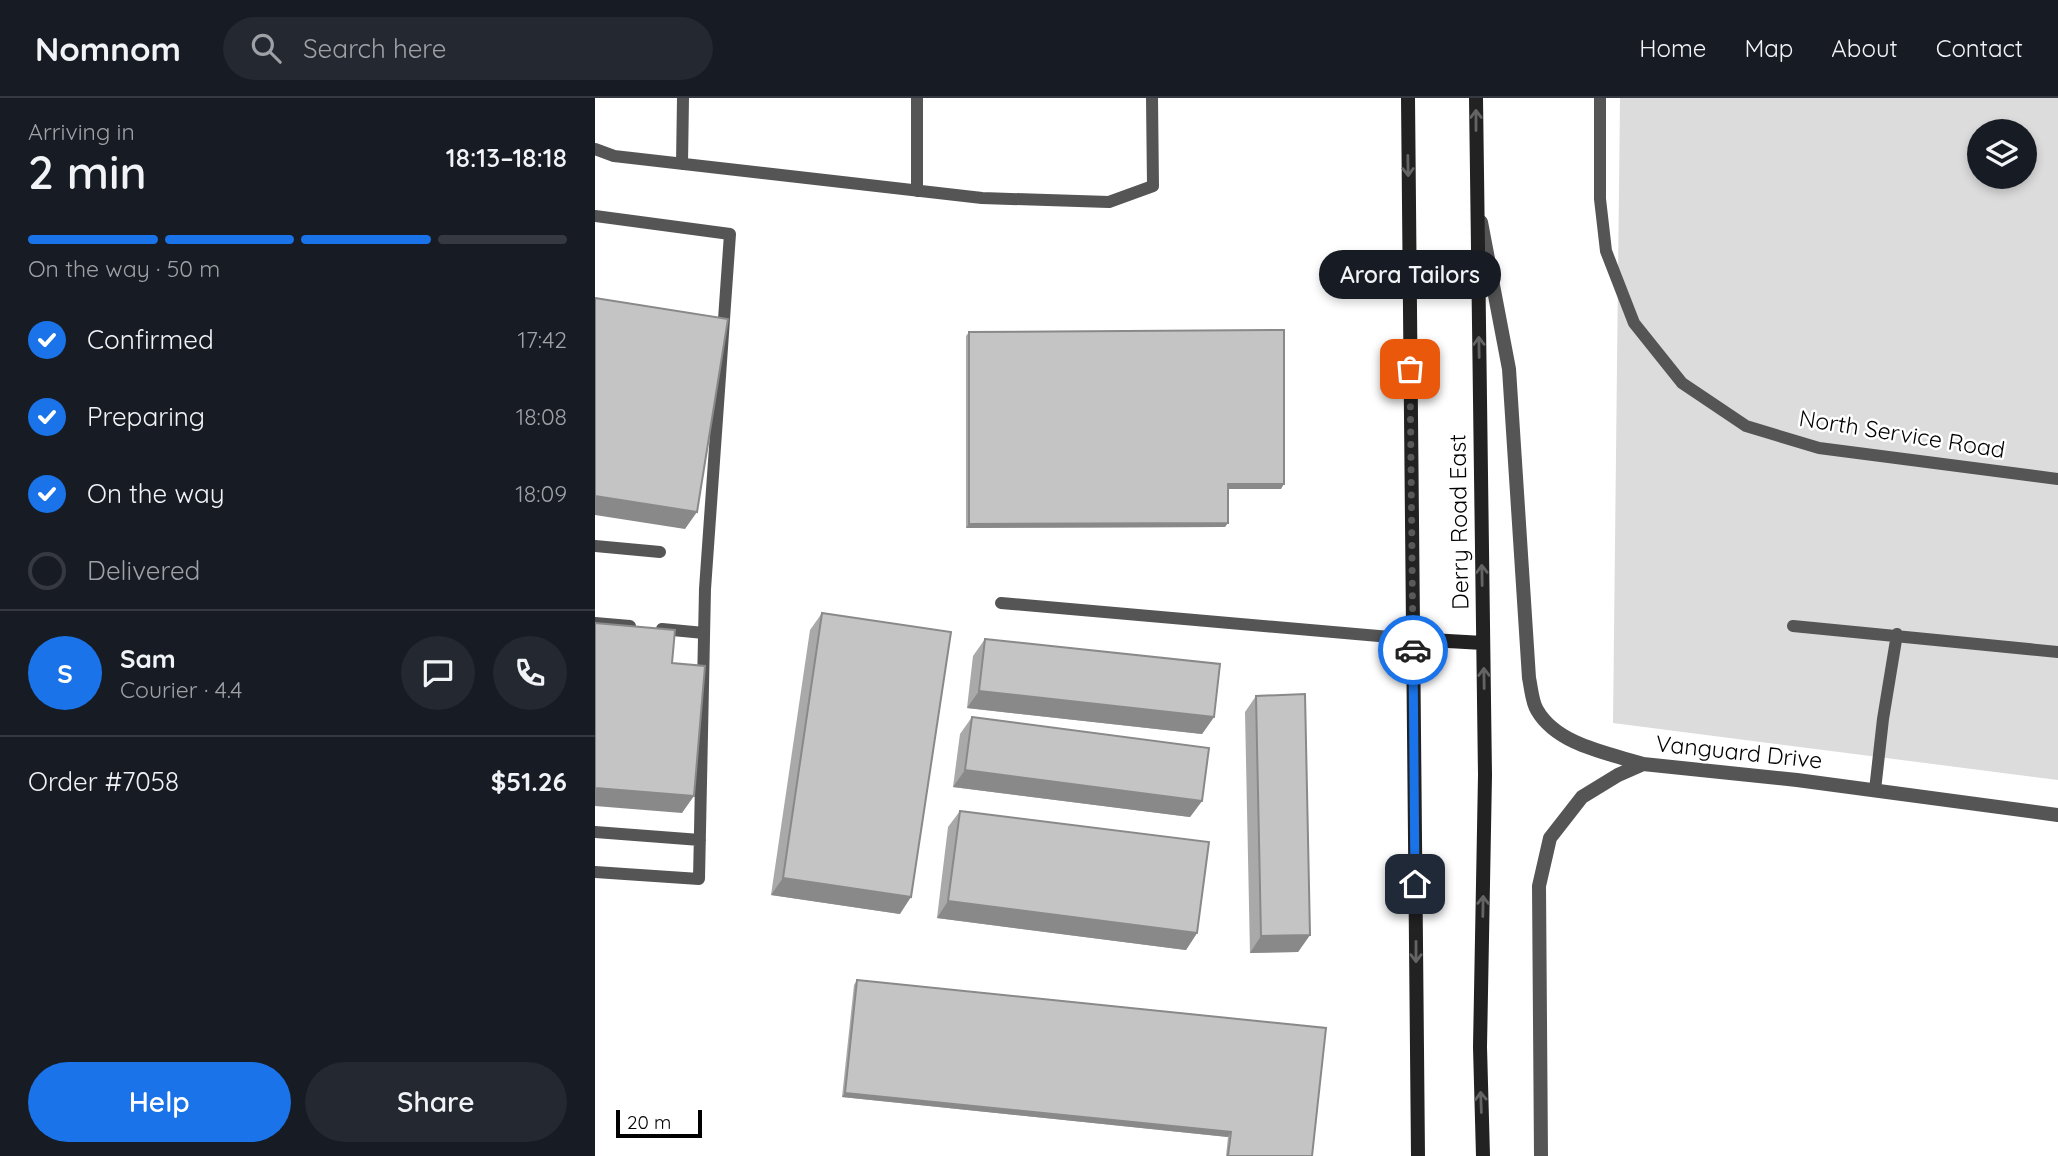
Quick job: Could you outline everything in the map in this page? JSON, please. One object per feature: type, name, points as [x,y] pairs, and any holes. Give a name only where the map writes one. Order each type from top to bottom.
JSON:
[{"type":"main road","name":"Derry Road East","points":[[1408,98],[1418,1156]]},
{"type":"main road","name":"Derry Road East","points":[[1476,98],[1486,775],[1480,1047],[1483,1156]]},
{"type":"main road","points":[[1413,639],[1483,643]]},
{"type":"street","points":[[1476,194],[1509,369],[1529,678],[1536,710],[1559,734],[1591,748],[1643,764]]},
{"type":"street","name":"Vanguard Drive","points":[[1541,1156],[1539,886],[1551,838],[1582,797],[1618,775],[1643,764],[1875,790],[2058,815]]},
{"type":"lane","points":[[682,164],[683,98]]},
{"type":"lane","points":[[917,98],[917,191]]},
{"type":"lane","points":[[595,149],[614,156],[982,198],[1109,202],[1153,186],[1152,98]]},
{"type":"lane","name":"North Service Road","points":[[1600,98],[1600,200],[1606,251],[1634,323],[1682,383],[1746,426],[1819,448],[2058,479]]},
{"type":"lane","points":[[595,216],[730,234],[704,633],[699,879],[595,872]]},
{"type":"lane","points":[[595,546],[660,552]]},
{"type":"lane","points":[[1001,603],[1413,639]]},
{"type":"lane","points":[[595,623],[704,633]]},
{"type":"lane","points":[[1793,626],[1897,634],[2058,652]]},
{"type":"lane","points":[[1875,790],[1897,634]]},
{"type":"lane","points":[[595,832],[700,840]]},
{"type":"shaded area","points":[[1620,98],[2058,98],[2058,780],[1613,723]]},
{"type":"building","points":[[595,298],[728,319],[697,512],[595,496]]},
{"type":"building","points":[[1284,330],[1284,484],[1228,484],[1228,523],[969,524],[969,332]]},
{"type":"building","points":[[822,613],[951,632],[911,897],[783,878]]},
{"type":"building","points":[[595,623],[675,630],[672,663],[705,666],[694,796],[595,788]]},
{"type":"building","points":[[985,639],[1220,664],[1214,717],[979,691]]},
{"type":"building","points":[[1305,694],[1310,935],[1261,936],[1256,696]]},
{"type":"building","points":[[972,717],[1209,748],[1202,801],[965,770]]},
{"type":"building","points":[[960,811],[1209,842],[1197,933],[948,901]]},
{"type":"building","points":[[857,980],[1326,1028],[1312,1156],[1228,1156],[1231,1132],[845,1093]]},
{"type":"way so far","points":[[1410,369],[1413,650]]},
{"type":"place","name":"Arora Tailors","points":[[1410,369]]},
{"type":"route","points":[[1413,650],[1415,884]]}]
